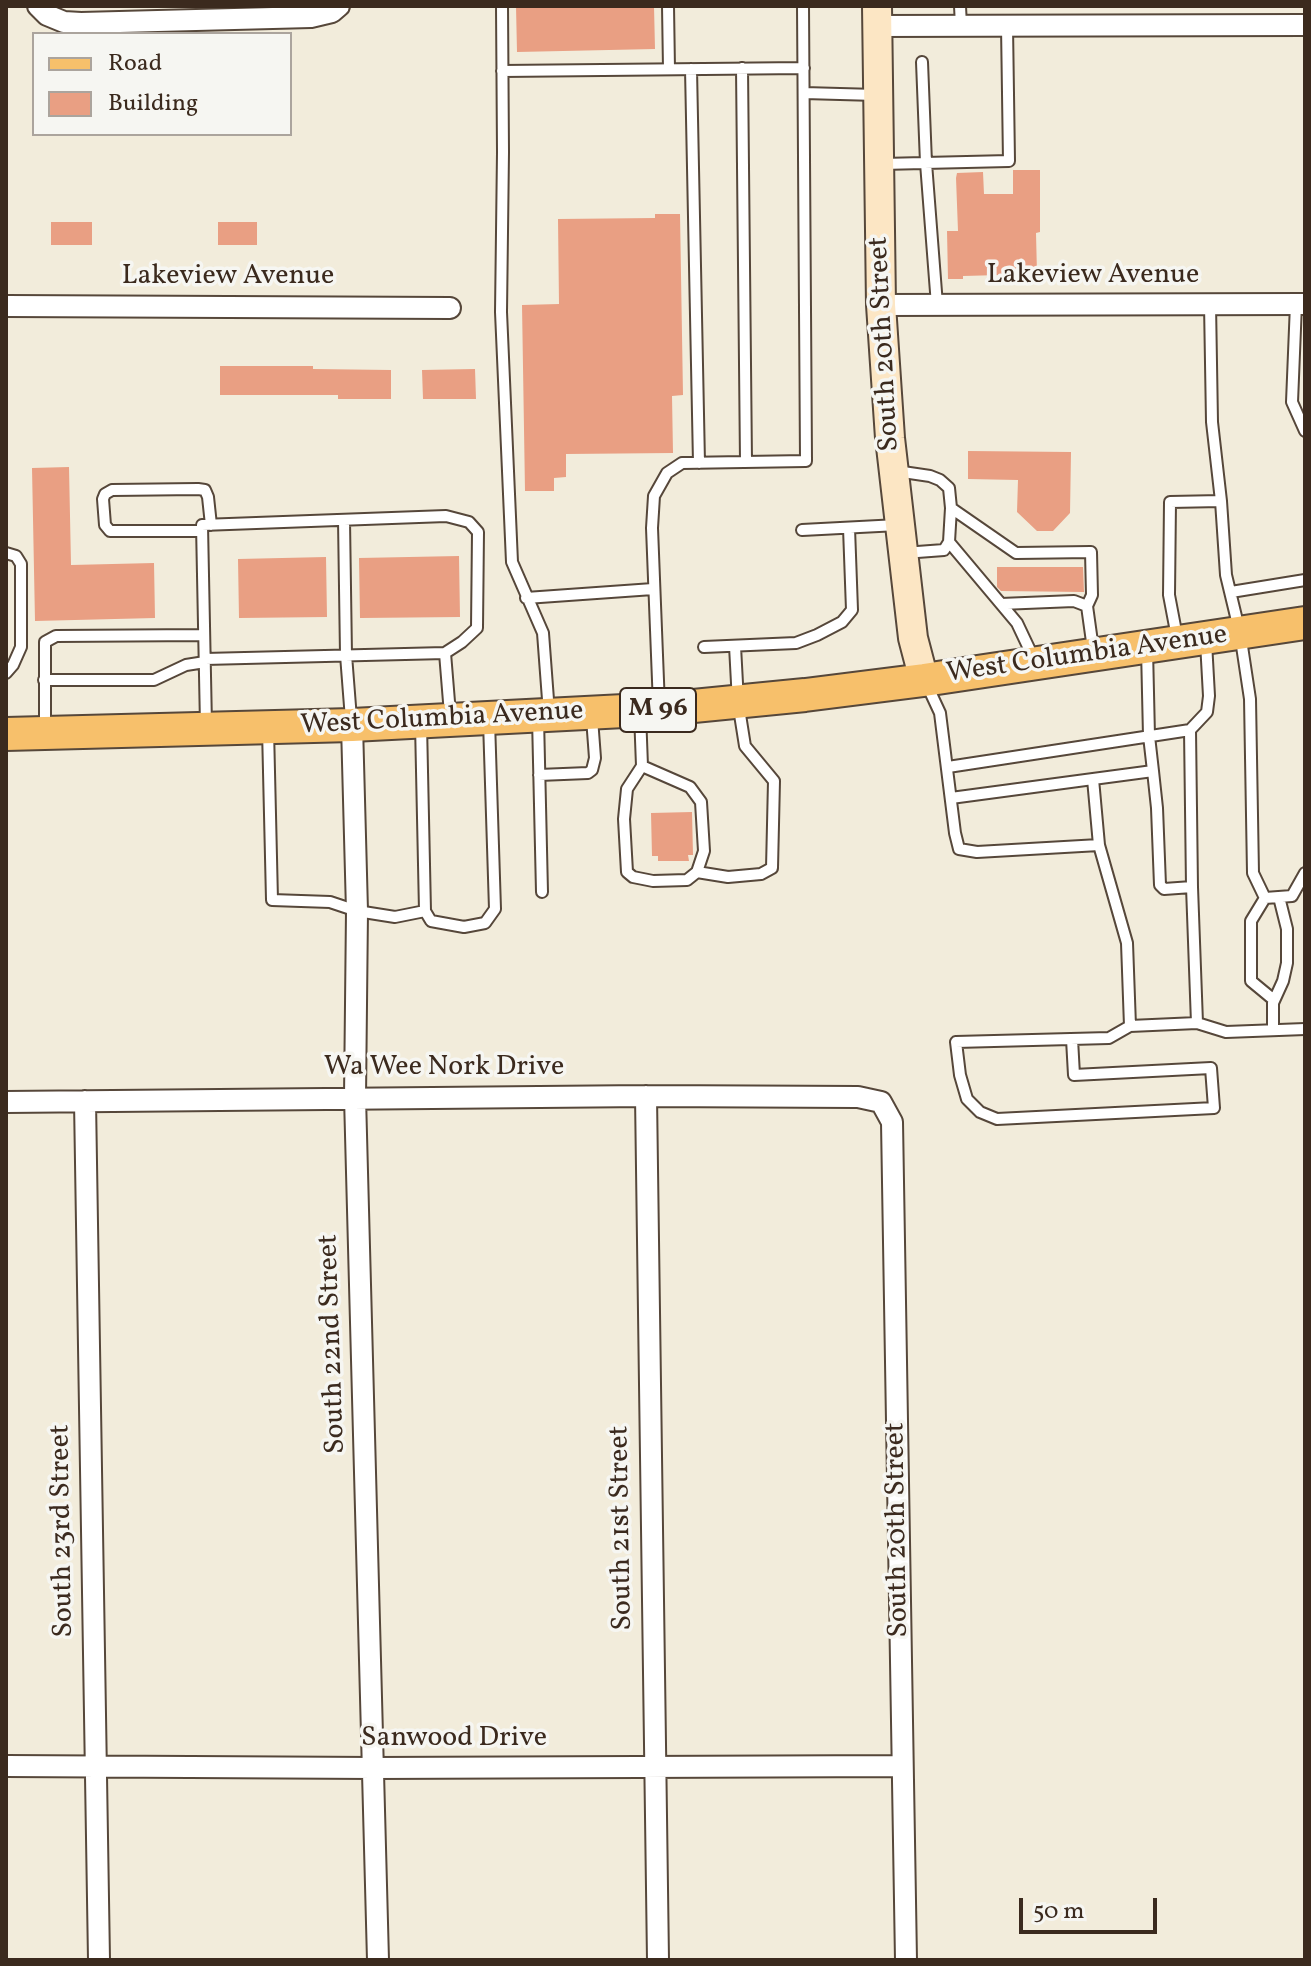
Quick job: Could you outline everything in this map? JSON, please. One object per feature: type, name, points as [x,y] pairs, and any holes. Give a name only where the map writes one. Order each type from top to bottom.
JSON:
[{"type":"main road","name":"South 20th Street","points":[[877,16],[881,305],[900,525],[913,638],[924,680]]},
{"type":"main road","name":"West Columbia Avenue","points":[[6,734],[352,725],[650,710],[924,680],[1305,623]]},
{"type":"street","points":[[38,6],[47,15],[64,22],[99,15],[311,17],[332,12],[339,6]]},
{"type":"street","points":[[877,16],[960,16],[1007,26],[1305,25]]},
{"type":"street","name":"Lakeview Avenue","points":[[881,305],[1300,304]]},
{"type":"street","name":"Lakeview Avenue","points":[[6,306],[450,308]]},
{"type":"street","name":"South 22nd Street","points":[[352,725],[357,911],[355,1097],[378,1960]]},
{"type":"street","name":"Wa Wee Nork Drive","points":[[6,1102],[646,1096],[858,1097],[881,1102]]},
{"type":"street","name":"South 21st Street","points":[[646,1096],[658,1960]]},
{"type":"street","name":"South 23rd Street","points":[[85,1101],[99,1960]]},
{"type":"street","name":"South 20th Street","points":[[881,1102],[892,1122],[906,1960]]},
{"type":"street","name":"Sanwood Drive","points":[[6,1766],[902,1766]]},
{"type":"lane","points":[[502,6],[501,312],[511,546],[512,562],[543,633],[544,716],[539,775],[542,892]]},
{"type":"lane","points":[[668,6],[669,69]]},
{"type":"lane","points":[[642,766],[690,787],[701,802],[704,851],[697,872],[687,880],[653,881],[633,877],[627,872],[624,819],[627,789],[642,766],[650,710],[654,496],[667,473],[682,463],[806,461],[803,6]]},
{"type":"lane","points":[[879,164],[1009,161],[1007,26]]},
{"type":"lane","points":[[922,62],[937,305]]},
{"type":"lane","points":[[742,68],[746,462]]},
{"type":"lane","points":[[502,71],[804,68]]},
{"type":"lane","points":[[691,69],[699,463]]},
{"type":"lane","points":[[804,93],[878,95]]},
{"type":"lane","points":[[1210,304],[1212,422],[1226,575],[1240,633],[1250,699],[1253,873],[1265,898]]},
{"type":"lane","points":[[1300,304],[1292,402],[1305,431]]},
{"type":"lane","points":[[894,471],[930,476],[949,488],[949,542],[944,550],[904,553]]},
{"type":"lane","points":[[44,680],[154,680],[186,665],[205,661],[445,653],[477,628],[478,532],[469,522],[446,516],[207,528],[110,531],[105,525],[105,494],[112,490],[205,490],[208,497],[207,528],[204,635],[205,661],[206,729]]},
{"type":"lane","points":[[948,767],[1190,730],[1207,712],[1209,696],[1177,643],[1169,595],[1170,502],[1221,501]]},
{"type":"lane","points":[[951,508],[1016,553],[1091,552],[1092,595],[1087,606],[1094,655]]},
{"type":"lane","points":[[344,520],[346,655],[352,725]]},
{"type":"lane","points":[[802,530],[900,525]]},
{"type":"lane","points":[[704,647],[796,643],[842,622],[852,610],[849,528]]},
{"type":"lane","points":[[949,542],[1017,623],[1036,663]]},
{"type":"lane","points":[[6,553],[16,556],[21,564],[21,647],[6,673]]},
{"type":"lane","points":[[1231,592],[1305,580]]},
{"type":"lane","points":[[526,598],[653,589]]},
{"type":"lane","points":[[1001,604],[1074,601],[1087,606]]},
{"type":"lane","points":[[45,733],[45,642],[56,636],[204,635]]},
{"type":"lane","points":[[1177,643],[1149,736],[1157,808],[1160,885],[1164,889],[1192,887]]},
{"type":"lane","points":[[697,872],[728,877],[761,874],[772,868],[774,781],[745,746],[738,702],[735,646]]},
{"type":"lane","points":[[445,653],[436,721],[425,911],[431,921],[464,927],[485,923],[495,909],[488,718]]},
{"type":"lane","points":[[924,680],[940,713],[959,849],[977,852],[1099,845]]},
{"type":"lane","points":[[539,775],[588,773],[592,770],[595,758],[592,713]]},
{"type":"lane","points":[[268,728],[272,900],[330,902],[357,911],[395,917],[425,911]]},
{"type":"lane","points":[[1190,730],[1197,1023]]},
{"type":"lane","points":[[951,798],[1153,771]]},
{"type":"lane","points":[[1093,779],[1099,845],[1127,943],[1130,1026]]},
{"type":"lane","points":[[1265,898],[1292,896],[1305,873]]},
{"type":"lane","points":[[1273,1030],[1274,1000],[1287,963],[1287,929],[1279,897]]},
{"type":"lane","points":[[1265,898],[1251,921],[1251,981],[1274,1000]]},
{"type":"lane","points":[[1072,1039],[1074,1075],[1211,1068],[1214,1108],[997,1119],[980,1112],[967,1099],[956,1042],[1109,1038],[1130,1026],[1197,1023],[1226,1032],[1305,1029]]},
{"type":"building","points":[[516,6],[654,6],[655,49],[517,52]]},
{"type":"building","points":[[1013,170],[1040,170],[1037,274],[948,279],[947,231],[958,231],[957,173],[983,172],[984,194],[1013,194]]},
{"type":"building","points":[[655,214],[680,214],[683,395],[672,396],[673,453],[566,454],[566,477],[554,478],[554,491],[525,491],[522,305],[559,304],[558,219],[655,218]]},
{"type":"building","points":[[51,222],[92,222],[92,245],[51,245]]},
{"type":"building","points":[[218,222],[257,222],[257,245],[218,245]]},
{"type":"building","points":[[220,366],[391,370],[391,399],[338,399],[338,395],[220,395]]},
{"type":"building","points":[[475,369],[476,399],[423,399],[422,370]]},
{"type":"building","points":[[968,451],[1071,452],[1070,513],[1053,531],[1037,531],[1017,512],[1018,480],[968,479]]},
{"type":"building","points":[[69,467],[71,565],[154,563],[155,618],[35,621],[32,468]]},
{"type":"building","points":[[459,556],[460,617],[360,618],[359,558]]},
{"type":"building","points":[[326,557],[327,617],[239,618],[238,559]]},
{"type":"building","points":[[997,567],[1083,567],[1084,592],[1001,591],[997,587]]},
{"type":"building","points":[[692,812],[693,855],[688,855],[689,861],[658,861],[658,856],[652,856],[651,813]]}]
